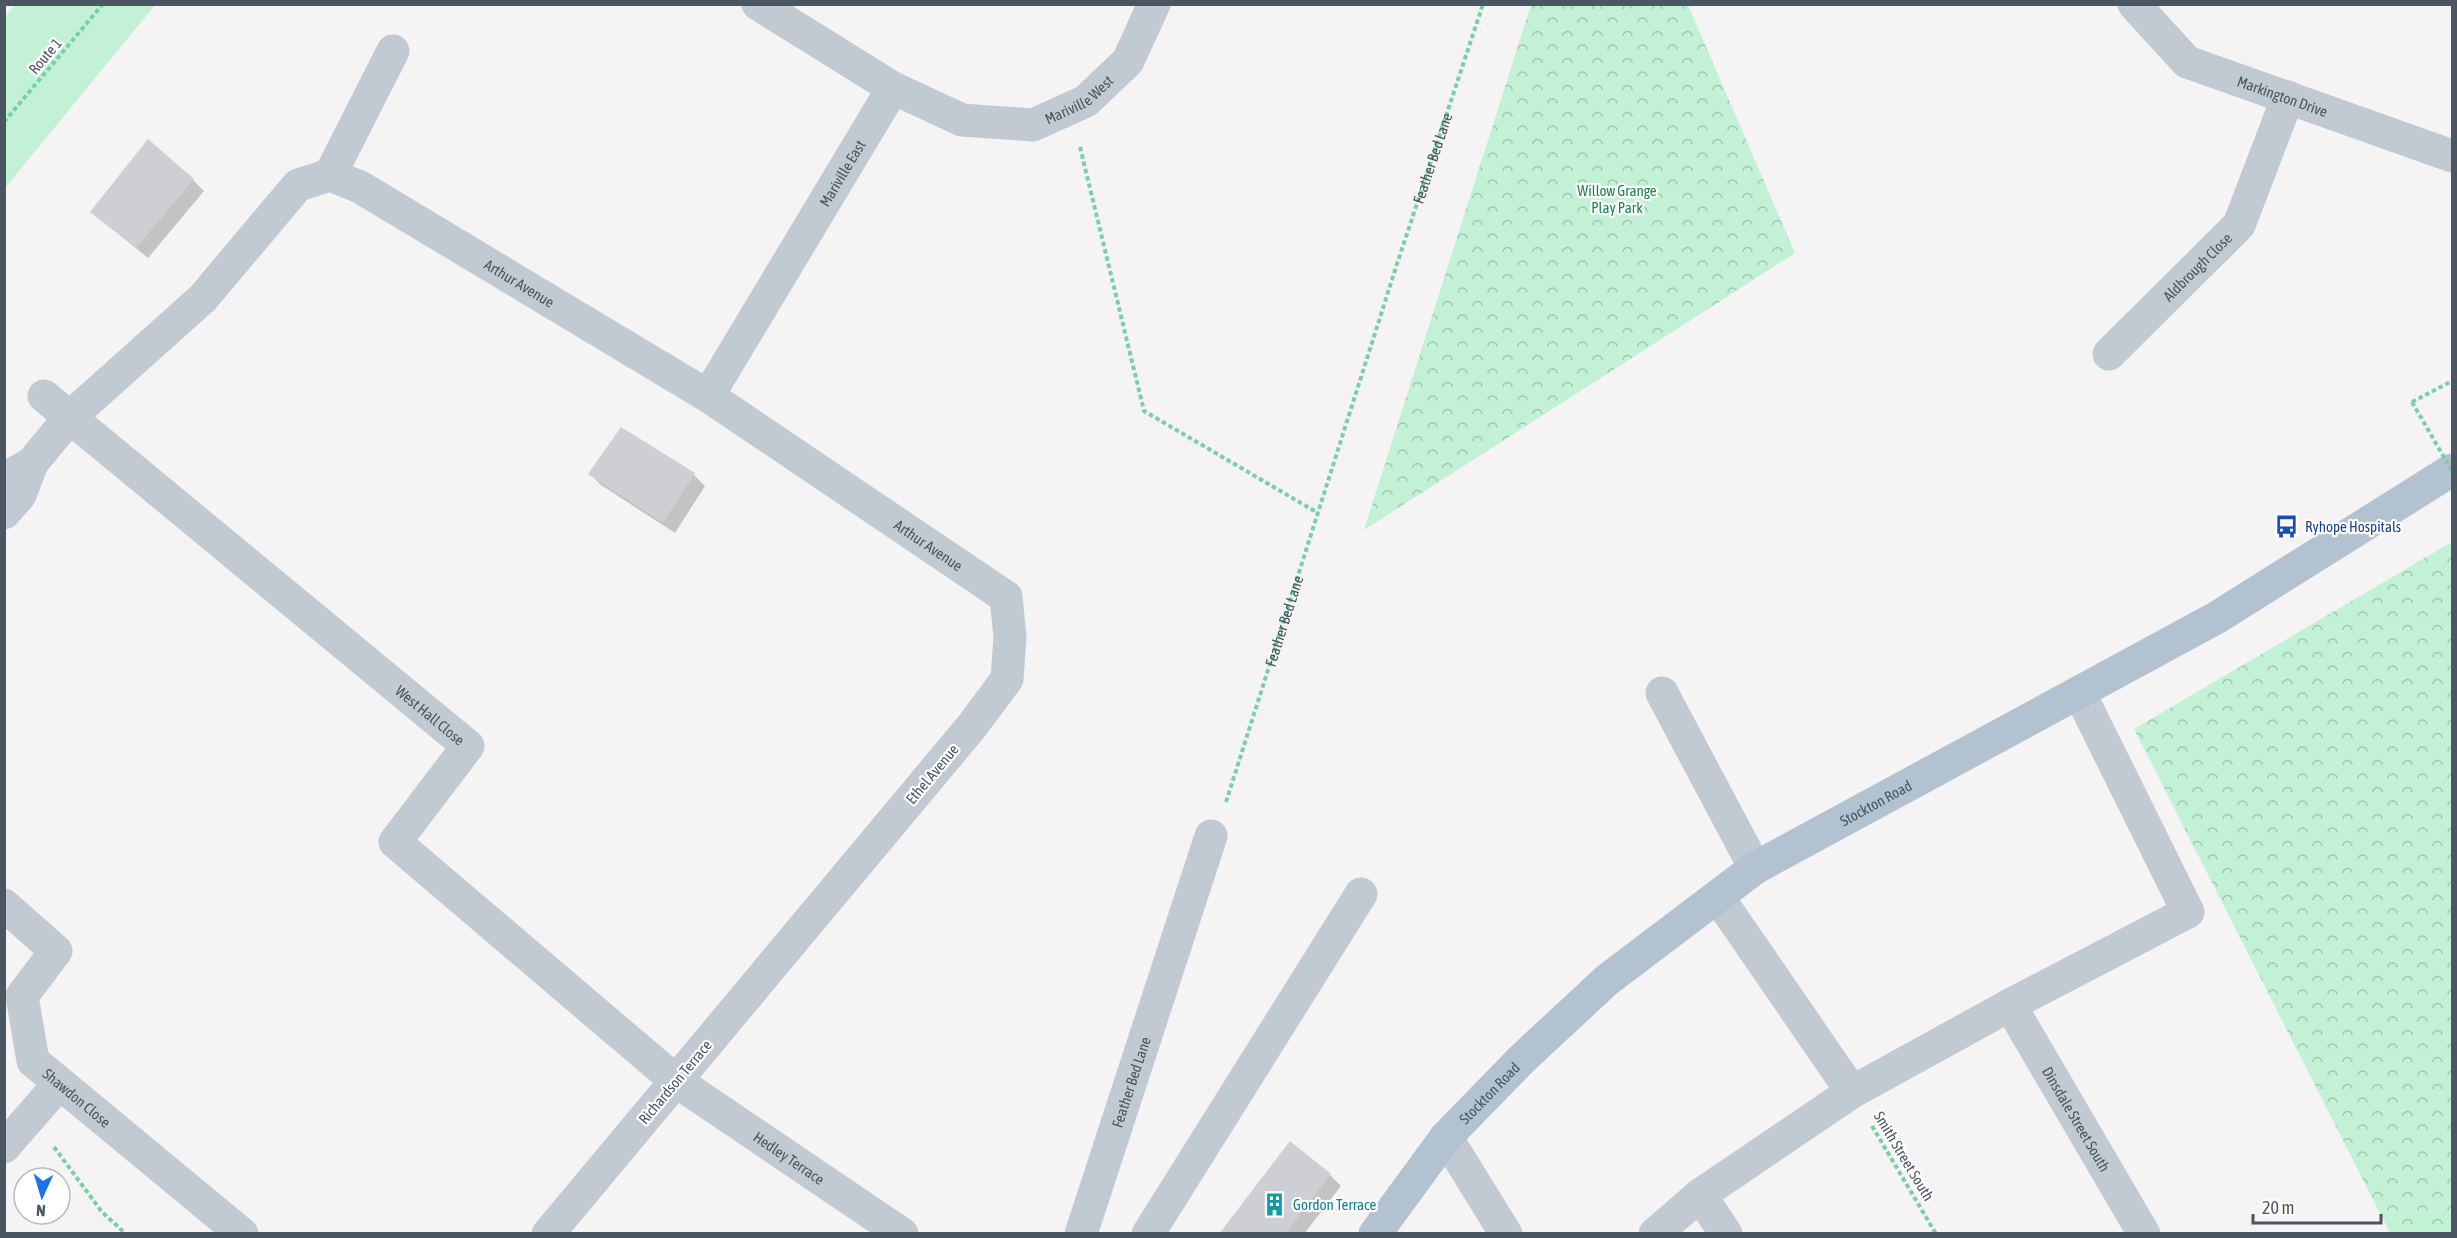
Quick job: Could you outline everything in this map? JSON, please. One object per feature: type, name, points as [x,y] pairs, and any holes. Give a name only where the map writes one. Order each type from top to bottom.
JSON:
[{"type":"main road","name":"Stockton Road","points":[[1375,1233],[1446,1137],[1522,1059],[1607,980],[1755,868],[2216,618],[2452,471]]},
{"type":"street","points":[[758,4],[893,88]]},
{"type":"street","name":"Mariville West","points":[[893,88],[962,120],[1033,125],[1086,101],[1128,61],[1154,4]]},
{"type":"street","name":"Markington Drive","points":[[2134,4],[2187,62],[2452,156]]},
{"type":"street","points":[[4,513],[20,495],[18,471],[70,417],[204,298],[298,185],[330,175],[393,51]]},
{"type":"street","name":"Mariville East","points":[[708,396],[893,88]]},
{"type":"street","name":"Aldbrough Close","points":[[2109,354],[2239,225],[2288,98]]},
{"type":"street","name":"Arthur Avenue","points":[[330,175],[360,187],[708,396],[1006,597]]},
{"type":"street","name":"West Hall Close","points":[[44,396],[468,746],[395,842],[676,1081]]},
{"type":"street","name":"Ethel Avenue","points":[[802,930],[972,726],[1007,679],[1010,637],[1006,597]]},
{"type":"street","points":[[1655,1233],[1700,1196],[1852,1092],[2010,1005],[2188,912],[2079,692]]},
{"type":"street","points":[[1662,693],[1755,868]]},
{"type":"street","name":"Feather Bed Lane","points":[[1081,1233],[1211,836]]},
{"type":"street","points":[[1148,1233],[1361,894]]},
{"type":"street","points":[[1718,897],[1852,1092]]},
{"type":"street","name":"Shawdon Close","points":[[4,905],[56,951],[22,996],[33,1061],[242,1233]]},
{"type":"street","name":"Richardson Terrace","points":[[548,1233],[802,930]]},
{"type":"street","name":"Dinsdale Street South","points":[[2010,1005],[2144,1233]]},
{"type":"street","name":"Hedley Terrace","points":[[676,1081],[902,1233]]},
{"type":"street","points":[[4,1147],[59,1083]]},
{"type":"street","points":[[1446,1137],[1506,1233]]},
{"type":"street","points":[[1700,1196],[1726,1233]]},
{"type":"path","name":"Route 1","points":[[4,123],[103,4]]},
{"type":"path","name":"Feather Bed Lane","points":[[1211,836],[1221,818],[1483,4]]},
{"type":"path","points":[[1070,108],[1144,411],[1318,513]]},
{"type":"path","points":[[2452,381],[2412,402],[2452,471]]},
{"type":"path","name":"Smith Street South","points":[[1852,1092],[1936,1233]]},
{"type":"path","points":[[31,1116],[102,1212],[126,1233]]},
{"type":"green space","points":[[15,5],[155,5],[5,188],[5,17]]},
{"type":"green space","name":"Willow Grange Play Park","points":[[1531,5],[1688,5],[1795,253],[1364,530]]},
{"type":"green space","points":[[2452,542],[2452,1233],[2390,1233],[2134,729]]},
{"type":"building","points":[[148,139],[194,179],[136,248],[90,212]]},
{"type":"building","points":[[621,427],[695,473],[663,523],[588,474]]},
{"type":"building","name":"Gordon Terrace","points":[[1290,1141],[1331,1174],[1285,1234],[1219,1234]]},
{"type":"place","name":"Ryhope Hospitals","points":[[2287,526]]},
{"type":"place","name":"Gordon Terrace","points":[[1275,1204]]}]
